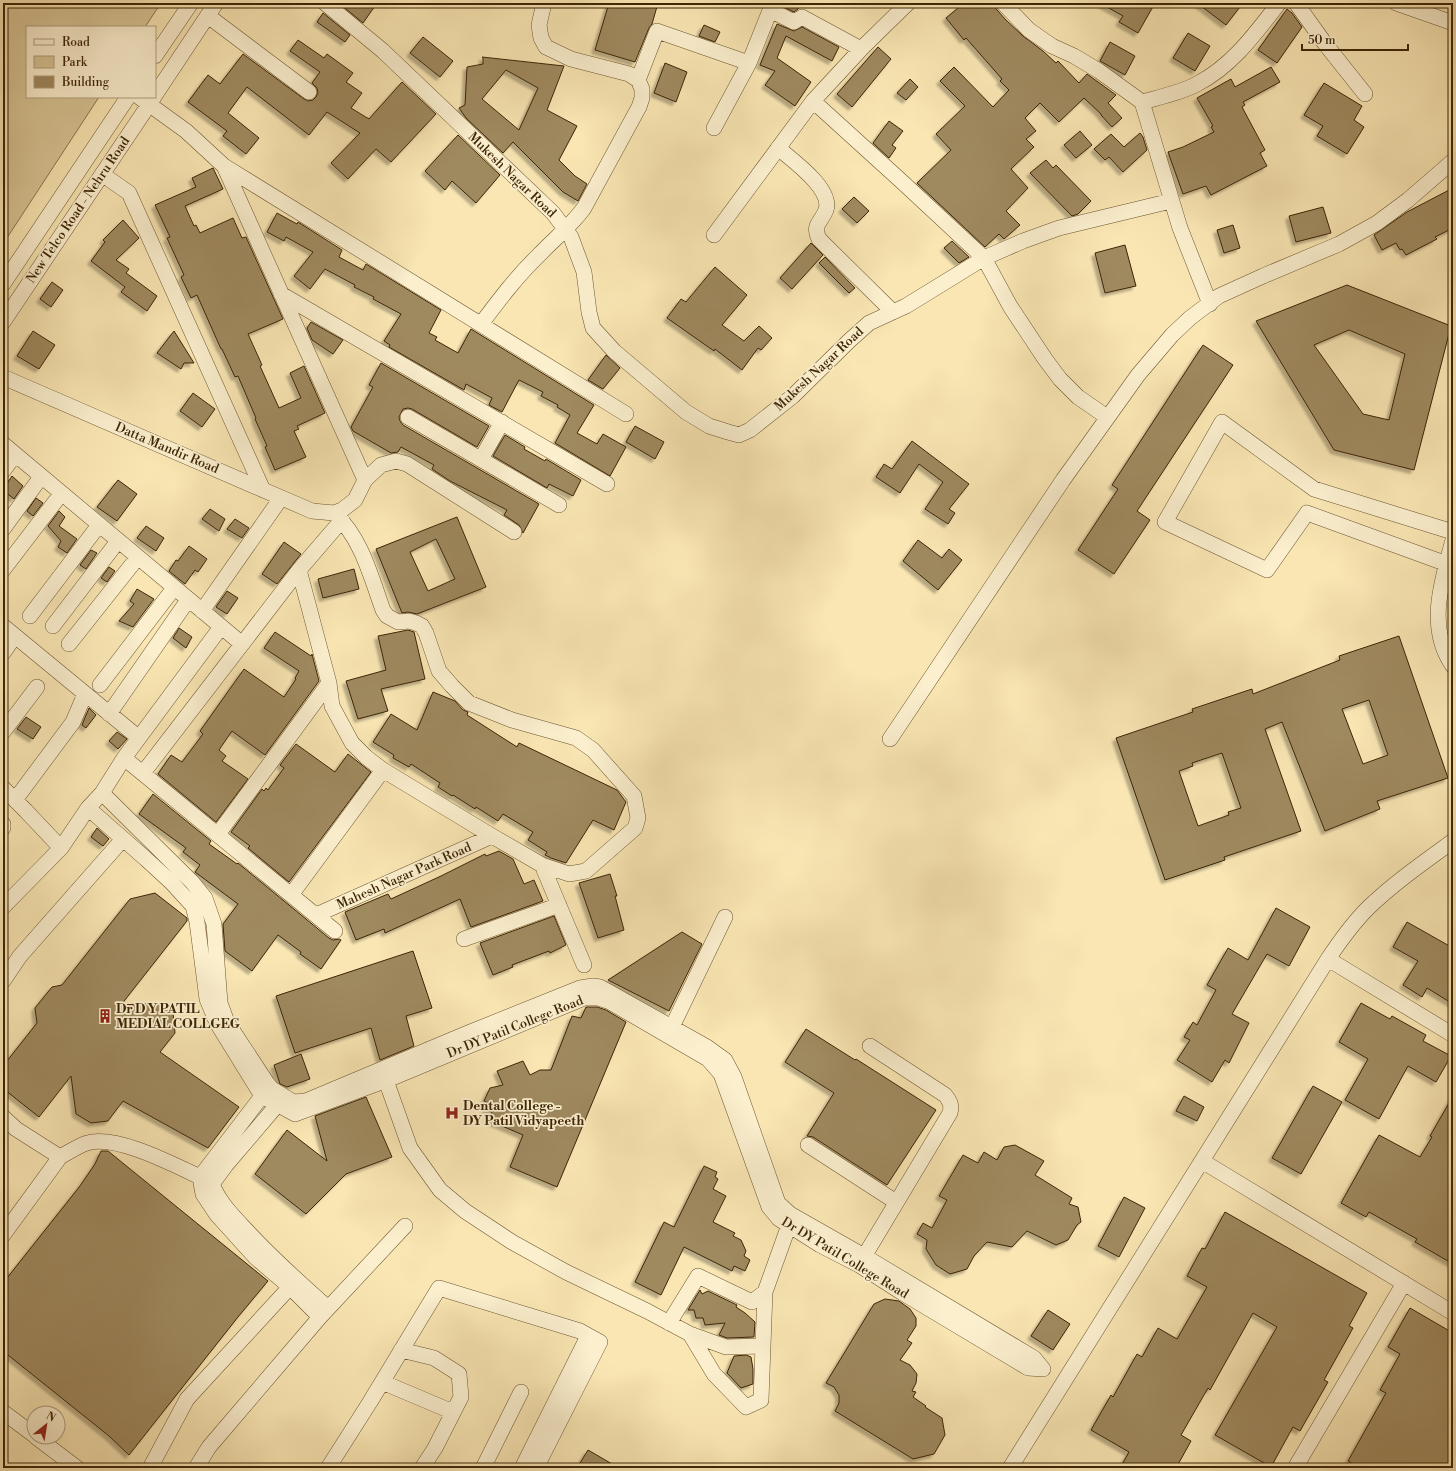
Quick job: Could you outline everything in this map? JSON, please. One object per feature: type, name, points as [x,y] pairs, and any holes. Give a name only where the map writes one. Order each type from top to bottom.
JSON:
[{"type":"street","points":[[156,55],[191,3]]},
{"type":"street","name":"New Telco Road - Nehru Road","points":[[156,88],[216,3]]},
{"type":"street","name":"Mukesh Nagar Road","points":[[325,3],[383,51],[554,213],[565,230],[571,236],[584,272],[589,312],[593,328],[614,351],[686,412],[709,426],[740,435],[750,430],[793,396],[848,341],[869,323],[906,306],[984,258],[1023,241],[1059,228],[1173,207]]},
{"type":"street","points":[[481,324],[510,285],[575,221],[584,208],[642,98],[642,89],[638,80],[629,74],[571,59],[546,47],[541,38],[539,25],[544,3]]},
{"type":"street","points":[[714,234],[813,102],[861,49],[908,3]]},
{"type":"street","points":[[1003,3],[1029,30],[1052,46],[1074,56],[1099,71],[1142,102],[1180,228],[1210,304]]},
{"type":"street","points":[[1142,102],[1179,91],[1196,84],[1217,72],[1238,54],[1256,33],[1278,3]]},
{"type":"street","points":[[1296,3],[1326,45],[1365,94]]},
{"type":"street","points":[[1396,3],[1453,23]]},
{"type":"street","points":[[714,128],[749,63],[772,7],[794,22],[802,17],[861,49]]},
{"type":"street","points":[[208,16],[309,92]]},
{"type":"street","points":[[638,80],[657,30],[749,63]]},
{"type":"street","name":"New Telco Road - Nehru Road","points":[[3,284],[127,98]]},
{"type":"street","points":[[149,98],[224,166],[626,414]]},
{"type":"street","name":"New Telco Road - Nehru Road","points":[[3,322],[102,174],[149,98]]},
{"type":"street","points":[[813,102],[900,179],[984,258],[1010,306],[1053,369],[1078,397],[1107,417]]},
{"type":"street","points":[[778,148],[814,180],[825,198],[827,206],[816,226],[819,239],[893,312]]},
{"type":"street","points":[[890,739],[1063,480],[1138,375],[1172,335],[1190,318],[1219,296],[1237,287],[1316,255],[1357,235],[1389,214],[1453,162]]},
{"type":"street","points":[[224,166],[365,480]]},
{"type":"street","points":[[102,174],[128,193],[263,490]]},
{"type":"street","points":[[281,294],[607,484]]},
{"type":"street","name":"Datta Mandir Road","points":[[3,377],[312,511],[338,517]]},
{"type":"street","points":[[408,417],[559,505]]},
{"type":"street","points":[[481,459],[502,422]]},
{"type":"street","points":[[1314,489],[1307,513],[1267,570],[1165,522],[1222,422],[1314,489],[1453,532]]},
{"type":"street","points":[[3,444],[242,644]]},
{"type":"street","points":[[3,471],[15,455]]},
{"type":"street","points":[[142,773],[299,570],[342,510],[355,500],[365,480],[381,465],[396,461],[407,464],[514,532]]},
{"type":"street","points":[[3,529],[41,477]]},
{"type":"street","points":[[3,570],[61,494]]},
{"type":"street","points":[[202,611],[281,498]]},
{"type":"street","points":[[1307,513],[1447,564]]},
{"type":"street","name":"Mahesh Nagar Park Road","points":[[299,570],[329,684],[332,706],[352,743],[366,757],[383,770],[542,865],[569,874],[586,871],[635,828],[638,818],[634,796],[593,750],[576,738],[512,720],[469,703],[452,686],[439,671],[426,633],[422,626],[416,623],[398,622],[387,616],[383,610],[360,549],[338,517]]},
{"type":"street","points":[[30,616],[99,525]]},
{"type":"street","points":[[1453,540],[1440,591],[1438,618],[1441,640],[1453,666]]},
{"type":"street","points":[[53,626],[118,541]]},
{"type":"street","points":[[69,644],[138,558]]},
{"type":"street","points":[[100,685],[174,588]]},
{"type":"street","points":[[109,714],[188,600]]},
{"type":"street","points":[[3,626],[139,738]]},
{"type":"street","points":[[3,907],[61,848],[88,808],[102,793],[124,758],[221,627]]},
{"type":"street","points":[[3,653],[15,636]]},
{"type":"street","points":[[218,834],[329,684]]},
{"type":"street","points":[[3,732],[36,687]]},
{"type":"street","points":[[15,800],[72,722],[85,694]]},
{"type":"street","name":"Mahesh Nagar Park Road","points":[[124,758],[335,931]]},
{"type":"street","points":[[291,895],[383,770]]},
{"type":"street","points":[[3,788],[61,848]]},
{"type":"street","name":"Dr DY Patil College Road","points":[[102,793],[192,882],[205,898],[214,924],[220,1003],[227,1022],[274,1097]]},
{"type":"street","name":"Dr DY Patil College Road","points":[[88,808],[166,878],[193,906],[197,922],[207,1000],[217,1023],[274,1097],[295,1114],[580,988],[593,986],[600,987],[610,991],[708,1047],[725,1060],[734,1077],[778,1203],[791,1222]]},
{"type":"street","name":"Mahesh Nagar Park Road","points":[[316,915],[492,836]]},
{"type":"street","points":[[3,981],[20,956],[123,839]]},
{"type":"street","points":[[1010,1468],[1328,959],[1348,931],[1368,908],[1391,888],[1453,841]]},
{"type":"street","points":[[542,865],[584,965]]},
{"type":"street","points":[[464,939],[559,905]]},
{"type":"street","points":[[672,1027],[725,917]]},
{"type":"street","points":[[1328,959],[1453,1035]]},
{"type":"street","name":"Dr DY Patil College Road","points":[[384,1074],[584,998],[598,998],[610,1002],[708,1059],[721,1074],[769,1207],[779,1219],[791,1222],[862,1260],[1034,1358],[1043,1369],[1063,1382]]},
{"type":"street","points":[[862,1260],[950,1113],[951,1108],[951,1102],[945,1095],[870,1046]]},
{"type":"street","points":[[384,1074],[410,1148],[440,1190],[466,1211],[512,1242],[566,1272],[648,1311],[690,1334],[726,1347],[763,1346]]},
{"type":"street","points":[[200,1177],[274,1097]]},
{"type":"street","points":[[274,1097],[212,1184],[216,1194],[231,1214],[324,1313]]},
{"type":"street","points":[[3,1117],[16,1129],[60,1157]]},
{"type":"street","points":[[3,1235],[60,1157],[88,1143],[105,1141],[129,1147],[166,1161],[200,1177]]},
{"type":"street","points":[[808,1145],[896,1202]]},
{"type":"street","points":[[1202,1161],[1453,1313]]},
{"type":"street","points":[[200,1177],[203,1194],[217,1215],[255,1257],[290,1288],[324,1313]]},
{"type":"street","points":[[690,1334],[714,1374],[746,1407],[761,1400],[765,1292],[791,1222]]},
{"type":"street","points":[[196,1468],[208,1447],[324,1313],[405,1226]]},
{"type":"street","points":[[669,1323],[698,1276],[752,1302],[765,1292]]},
{"type":"street","points":[[1295,1468],[1404,1283]]},
{"type":"street","points":[[150,1468],[187,1399],[290,1288]]},
{"type":"street","points":[[328,1468],[439,1288],[580,1331],[600,1342],[536,1468]]},
{"type":"street","points":[[522,1468],[588,1336]]},
{"type":"street","points":[[401,1350],[434,1358],[459,1374],[461,1397],[435,1448],[422,1468]]},
{"type":"street","points":[[382,1382],[453,1412]]},
{"type":"street","points":[[483,1468],[521,1392]]},
{"type":"street","points":[[3,1412],[26,1429]]},
{"type":"street","points":[[47,1445],[77,1468]]},
{"type":"green space","points":[[3,3],[161,3],[146,26],[26,26],[26,98],[98,98],[3,244]]},
{"type":"building","points":[[348,3],[377,3],[363,23],[345,8]]},
{"type":"building","points":[[609,3],[658,3],[652,24],[635,62],[595,50]]},
{"type":"building","points":[[786,3],[800,3],[798,9],[794,12],[784,7]]},
{"type":"building","points":[[964,3],[991,3],[1023,36],[1056,63],[1058,61],[1079,83],[1087,74],[1116,95],[1108,103],[1122,118],[1112,127],[1084,98],[1059,122],[1040,103],[1025,118],[1036,131],[1026,139],[1034,147],[1011,169],[1028,188],[1006,211],[1020,225],[1004,239],[999,234],[985,247],[917,183],[951,150],[936,134],[965,106],[940,81],[954,67],[993,107],[1009,90],[1000,81],[1002,79],[988,63],[966,38],[964,40],[946,18]]},
{"type":"building","points":[[1100,3],[1155,3],[1138,33],[1119,22],[1123,16]]},
{"type":"building","points":[[1197,3],[1243,3],[1226,25]]},
{"type":"building","points":[[1287,9],[1292,13],[1302,27],[1277,63],[1258,50]]},
{"type":"building","points":[[323,13],[350,35],[345,42],[317,22]]},
{"type":"building","points":[[777,24],[794,31],[802,27],[839,47],[832,61],[786,36],[777,58],[811,82],[795,106],[765,85],[775,71],[760,65]]},
{"type":"building","points":[[704,25],[720,32],[715,42],[699,36]]},
{"type":"building","points":[[1188,33],[1210,46],[1195,71],[1173,58]]},
{"type":"building","points":[[423,37],[453,61],[440,77],[410,53]]},
{"type":"building","points":[[298,40],[324,58],[327,54],[353,73],[346,82],[362,93],[351,108],[369,119],[402,82],[436,114],[391,162],[376,149],[348,179],[331,163],[360,133],[327,112],[309,135],[247,87],[228,113],[259,138],[246,154],[223,136],[227,131],[188,102],[208,75],[220,84],[243,54],[304,99],[308,101],[313,100],[318,93],[317,88],[312,83],[320,72],[290,51]]},
{"type":"building","points":[[1110,42],[1135,56],[1125,75],[1100,61]]},
{"type":"building","points":[[878,47],[891,59],[852,107],[837,94]]},
{"type":"building","points":[[482,57],[564,66],[547,110],[577,126],[559,160],[575,176],[587,184],[578,201],[563,192],[513,142],[503,153],[466,118],[459,108],[465,105],[467,67],[483,64]],"holes":[[[506,70],[538,88],[519,130],[482,99]]]},
{"type":"building","points":[[665,63],[687,72],[676,102],[654,93]]},
{"type":"building","points":[[1271,67],[1280,82],[1243,102],[1245,105],[1242,107],[1265,150],[1260,153],[1267,166],[1211,195],[1206,186],[1183,194],[1168,152],[1183,147],[1214,132],[1211,127],[1213,126],[1197,98],[1231,79],[1235,87]]},
{"type":"building","points":[[910,79],[918,87],[906,100],[897,93]]},
{"type":"building","points":[[1324,83],[1362,106],[1354,120],[1364,127],[1347,154],[1317,136],[1323,126],[1304,115]]},
{"type":"building","points":[[889,121],[903,131],[892,145],[896,148],[889,158],[873,143]]},
{"type":"building","points":[[1080,131],[1092,145],[1076,158],[1064,145]]},
{"type":"building","points":[[1140,133],[1143,137],[1147,150],[1123,172],[1109,157],[1105,160],[1094,149],[1111,134],[1124,147]]},
{"type":"building","points":[[458,135],[500,175],[476,203],[452,181],[445,190],[425,171]]},
{"type":"building","points":[[1046,160],[1053,168],[1056,165],[1091,201],[1078,214],[1072,216],[1030,173]]},
{"type":"building","points":[[213,168],[223,189],[185,206],[194,226],[196,225],[200,233],[233,218],[242,238],[246,237],[283,319],[248,334],[262,365],[260,366],[279,408],[301,398],[290,373],[304,366],[325,413],[297,426],[299,429],[294,431],[306,457],[275,470],[265,447],[267,446],[255,419],[256,418],[238,376],[235,377],[197,295],[191,298],[181,277],[184,275],[167,238],[170,237],[155,205],[196,187],[192,178]]},
{"type":"building","points":[[1453,188],[1453,228],[1435,237],[1437,239],[1406,255],[1402,249],[1400,250],[1396,243],[1382,250],[1374,235],[1407,212]]},
{"type":"building","points":[[854,197],[869,211],[857,223],[842,209]]},
{"type":"building","points":[[1323,207],[1331,233],[1296,242],[1289,216]]},
{"type":"building","points":[[277,213],[297,224],[298,222],[342,250],[339,257],[363,270],[366,264],[441,310],[429,333],[437,337],[435,340],[458,353],[471,329],[594,405],[577,433],[597,444],[603,434],[626,447],[610,476],[555,443],[570,415],[557,407],[558,405],[541,396],[543,392],[519,380],[502,412],[489,405],[492,398],[466,384],[464,390],[389,347],[390,345],[384,341],[401,314],[373,299],[374,297],[354,287],[355,285],[325,269],[310,289],[294,276],[313,252],[286,237],[284,241],[267,232]]},
{"type":"building","points":[[123,220],[139,238],[116,260],[129,269],[126,273],[157,296],[147,311],[121,292],[125,287],[91,261],[105,242],[103,240]]},
{"type":"building","points":[[1233,225],[1240,248],[1224,253],[1217,230]]},
{"type":"building","points":[[952,241],[969,257],[959,263],[944,248]]},
{"type":"building","points":[[811,243],[823,255],[792,289],[780,278]]},
{"type":"building","points":[[1125,245],[1136,286],[1105,293],[1095,253]]},
{"type":"building","points":[[825,257],[855,288],[849,293],[819,263]]},
{"type":"building","points":[[715,267],[747,295],[722,325],[744,341],[759,326],[772,338],[761,350],[758,348],[742,370],[715,349],[714,351],[667,318],[681,299],[686,302]]},
{"type":"building","points":[[52,282],[63,290],[51,307],[40,299]]},
{"type":"building","points":[[1347,285],[1451,326],[1414,470],[1334,450],[1256,321]],"holes":[[[1349,330],[1405,354],[1389,420],[1363,414],[1314,345]]]},
{"type":"building","points":[[311,322],[343,340],[333,354],[312,340],[307,328]]},
{"type":"building","points":[[33,331],[55,345],[39,369],[17,356]]},
{"type":"building","points":[[174,331],[194,363],[184,363],[181,369],[157,353]]},
{"type":"building","points":[[1203,345],[1233,365],[1137,511],[1150,520],[1114,574],[1078,550],[1118,489],[1112,485]]},
{"type":"building","points":[[606,355],[620,368],[603,389],[588,380]]},
{"type":"building","points":[[381,363],[489,426],[477,447],[412,409],[403,409],[399,417],[403,425],[539,504],[523,533],[519,525],[504,515],[507,510],[450,481],[432,469],[434,465],[401,447],[398,452],[391,453],[353,431],[351,427],[373,387],[369,385]]},
{"type":"building","points":[[193,393],[215,409],[202,427],[180,411]]},
{"type":"building","points":[[635,426],[664,442],[655,459],[626,442]]},
{"type":"building","points":[[505,435],[525,447],[524,449],[545,461],[546,459],[581,480],[573,496],[549,484],[547,488],[493,456]]},
{"type":"building","points":[[912,441],[969,484],[949,509],[955,513],[948,524],[925,509],[943,482],[919,464],[900,493],[876,477],[884,464],[892,469]]},
{"type":"building","points":[[12,476],[23,486],[14,499],[3,490]]},
{"type":"building","points":[[118,480],[137,494],[117,521],[97,507]]},
{"type":"building","points":[[36,498],[43,503],[33,516],[27,511]]},
{"type":"building","points":[[210,509],[225,519],[219,531],[202,519]]},
{"type":"building","points":[[59,511],[65,517],[59,526],[77,539],[67,553],[58,547],[61,541],[48,526]]},
{"type":"building","points":[[457,517],[486,587],[417,614],[408,612],[402,613],[376,549]],"holes":[[[436,539],[455,579],[428,591],[410,552]]]},
{"type":"building","points":[[235,519],[249,528],[242,538],[227,529]]},
{"type":"building","points":[[146,526],[164,538],[156,551],[137,538]]},
{"type":"building","points":[[918,540],[942,558],[949,549],[962,560],[938,590],[903,561]]},
{"type":"building","points":[[284,542],[301,554],[277,584],[262,574]]},
{"type":"building","points":[[189,546],[207,559],[198,572],[195,570],[185,584],[169,571],[176,560],[178,561]]},
{"type":"building","points":[[91,550],[97,553],[86,569],[80,565]]},
{"type":"building","points":[[109,567],[115,571],[107,582],[101,578]]},
{"type":"building","points":[[354,569],[359,589],[323,598],[318,579]]},
{"type":"building","points":[[137,589],[154,599],[133,627],[119,621],[134,604],[130,601]]},
{"type":"building","points":[[227,591],[238,598],[227,614],[216,607]]},
{"type":"building","points":[[179,628],[192,637],[186,648],[173,638]]},
{"type":"building","points":[[408,630],[414,632],[425,679],[381,689],[388,711],[358,719],[346,681],[386,670],[378,636]]},
{"type":"building","points":[[275,632],[311,656],[312,654],[319,681],[265,755],[232,731],[219,750],[226,756],[222,761],[248,779],[216,822],[158,774],[171,755],[182,762],[203,734],[200,731],[244,669],[284,697],[296,679],[295,678],[299,671],[264,648]]},
{"type":"building","points":[[1399,636],[1448,778],[1377,801],[1380,809],[1325,831],[1282,722],[1265,729],[1301,831],[1224,857],[1225,860],[1165,880],[1116,738],[1193,712],[1192,709],[1252,689],[1253,694],[1340,660],[1339,656]],"holes":[[[1369,700],[1388,755],[1363,764],[1342,709]],[[1222,753],[1241,808],[1228,812],[1229,815],[1198,826],[1179,771],[1193,766],[1192,763]]]},
{"type":"building","points":[[433,692],[455,701],[463,710],[468,712],[467,715],[517,747],[519,743],[617,790],[626,802],[614,830],[593,820],[566,863],[551,858],[545,855],[547,852],[528,840],[533,832],[503,814],[498,821],[476,807],[475,809],[438,787],[440,783],[411,764],[409,767],[393,758],[394,755],[373,742],[391,714],[417,730]]},
{"type":"building","points":[[89,708],[96,715],[86,728],[82,725]]},
{"type":"building","points":[[26,717],[41,727],[33,739],[17,729]]},
{"type":"building","points":[[117,732],[127,739],[118,749],[109,741]]},
{"type":"building","points":[[296,744],[335,772],[348,754],[371,772],[289,882],[248,848],[250,846],[231,832],[262,789],[264,791],[266,788],[268,790],[284,768],[280,765]]},
{"type":"building","points":[[153,794],[211,841],[209,844],[237,864],[238,863],[329,938],[333,940],[341,940],[321,969],[300,954],[301,952],[278,935],[252,971],[225,951],[223,924],[238,904],[195,872],[200,865],[183,852],[186,848],[139,814]]},
{"type":"building","points":[[97,828],[109,839],[103,846],[91,837]]},
{"type":"building","points":[[499,851],[513,859],[524,884],[534,880],[543,901],[471,927],[460,899],[385,933],[384,929],[356,940],[345,912],[388,894],[391,899],[485,854],[486,856]]},
{"type":"building","points":[[610,874],[617,896],[615,896],[624,930],[598,938],[579,883]]},
{"type":"building","name":"Dr D Y PATIL MEDIAL COLLGEG","points":[[155,893],[187,918],[187,921],[121,1005],[161,1003],[173,1012],[175,1033],[160,1052],[239,1107],[208,1148],[123,1101],[108,1121],[91,1123],[76,1114],[71,1076],[39,1117],[5,1090],[3,1066],[37,1023],[35,1008],[52,987],[62,985],[130,899]]},
{"type":"building","points":[[1276,908],[1310,927],[1289,966],[1267,954],[1232,1014],[1249,1023],[1229,1063],[1225,1060],[1212,1082],[1177,1060],[1190,1040],[1184,1037],[1193,1022],[1197,1025],[1216,990],[1207,985],[1228,948],[1248,960]]},
{"type":"building","points":[[554,916],[566,945],[550,953],[549,951],[512,965],[513,967],[493,975],[480,943]]},
{"type":"building","points":[[1407,922],[1453,948],[1453,1004],[1427,988],[1422,997],[1403,985],[1418,961],[1393,947]]},
{"type":"building","points":[[682,932],[702,944],[669,1011],[608,980]]},
{"type":"building","points":[[413,951],[432,1008],[406,1016],[414,1046],[380,1060],[371,1028],[295,1053],[276,996]]},
{"type":"building","points":[[1361,1003],[1390,1019],[1392,1016],[1426,1035],[1423,1041],[1451,1056],[1436,1082],[1408,1066],[1379,1119],[1345,1100],[1368,1059],[1339,1042]]},
{"type":"building","points":[[586,1007],[597,1007],[606,1010],[626,1022],[557,1187],[510,1167],[523,1135],[488,1120],[492,1112],[485,1109],[488,1103],[484,1101],[490,1088],[503,1085],[497,1071],[523,1061],[530,1075],[540,1070],[551,1070],[572,1016],[581,1018]]},
{"type":"building","points":[[806,1029],[936,1110],[887,1185],[813,1137],[807,1136],[834,1093],[785,1062]]},
{"type":"building","points":[[301,1054],[310,1079],[287,1087],[280,1084],[274,1065]]},
{"type":"building","points":[[1313,1086],[1342,1102],[1301,1174],[1272,1158]]},
{"type":"building","points":[[1184,1096],[1204,1107],[1197,1121],[1176,1111]]},
{"type":"building","points":[[1453,1096],[1453,1264],[1415,1242],[1417,1239],[1369,1212],[1366,1217],[1341,1203],[1379,1135],[1420,1157]]},
{"type":"building","points":[[366,1097],[392,1157],[346,1174],[306,1214],[255,1174],[287,1130],[327,1161],[315,1116]]},
{"type":"building","points":[[1015,1145],[1044,1161],[1035,1175],[1072,1198],[1069,1204],[1078,1207],[1081,1222],[1077,1225],[1068,1240],[1056,1245],[1027,1231],[1012,1247],[987,1242],[974,1256],[967,1269],[950,1274],[936,1265],[926,1249],[927,1240],[917,1234],[923,1223],[932,1228],[947,1200],[939,1196],[963,1155],[978,1163],[984,1152],[997,1160],[1004,1147]]},
{"type":"building","points":[[101,1151],[108,1151],[268,1281],[129,1455],[109,1436],[3,1351],[3,1283],[80,1186],[95,1164]]},
{"type":"building","points":[[704,1166],[717,1172],[715,1177],[718,1179],[713,1189],[726,1196],[713,1222],[735,1233],[733,1236],[741,1240],[746,1251],[744,1256],[750,1260],[745,1271],[734,1266],[732,1271],[684,1247],[661,1295],[635,1282],[664,1222],[674,1227]]},
{"type":"building","points":[[1124,1197],[1145,1208],[1119,1257],[1098,1246]]},
{"type":"building","points":[[1225,1212],[1367,1293],[1349,1326],[1353,1328],[1324,1380],[1328,1382],[1300,1431],[1293,1427],[1271,1467],[1215,1435],[1277,1327],[1253,1313],[1210,1390],[1208,1388],[1181,1435],[1191,1441],[1176,1468],[1120,1468],[1129,1452],[1091,1430],[1111,1395],[1113,1397],[1137,1354],[1142,1357],[1158,1328],[1177,1339],[1207,1287],[1187,1276],[1202,1248],[1205,1249]]},
{"type":"building","points":[[700,1290],[702,1294],[708,1291],[737,1305],[736,1307],[755,1322],[754,1337],[727,1338],[719,1335],[725,1323],[705,1325],[703,1318],[696,1318],[694,1310],[688,1310]]},
{"type":"building","points":[[885,1299],[899,1301],[910,1309],[916,1318],[916,1326],[907,1340],[912,1343],[900,1360],[910,1365],[917,1374],[916,1383],[912,1391],[916,1392],[913,1397],[942,1418],[945,1435],[934,1454],[913,1459],[835,1411],[839,1403],[839,1395],[834,1387],[826,1383],[874,1304]]},
{"type":"building","points":[[1410,1308],[1453,1333],[1453,1467],[1446,1463],[1443,1468],[1360,1468],[1348,1461],[1386,1393],[1380,1390],[1400,1354],[1388,1347]]},
{"type":"building","points":[[1048,1310],[1070,1324],[1053,1350],[1031,1336]]},
{"type":"building","points":[[746,1355],[751,1357],[753,1384],[741,1388],[727,1373],[734,1356]]},
{"type":"building","points":[[588,1450],[619,1468],[577,1468]]},
{"type":"place","name":"Dr D Y PATIL MEDIAL COLLGEG","points":[[105,1016]]},
{"type":"place","name":"Dental College - DY Patil Vidyapeeth","points":[[452,1113]]}]
